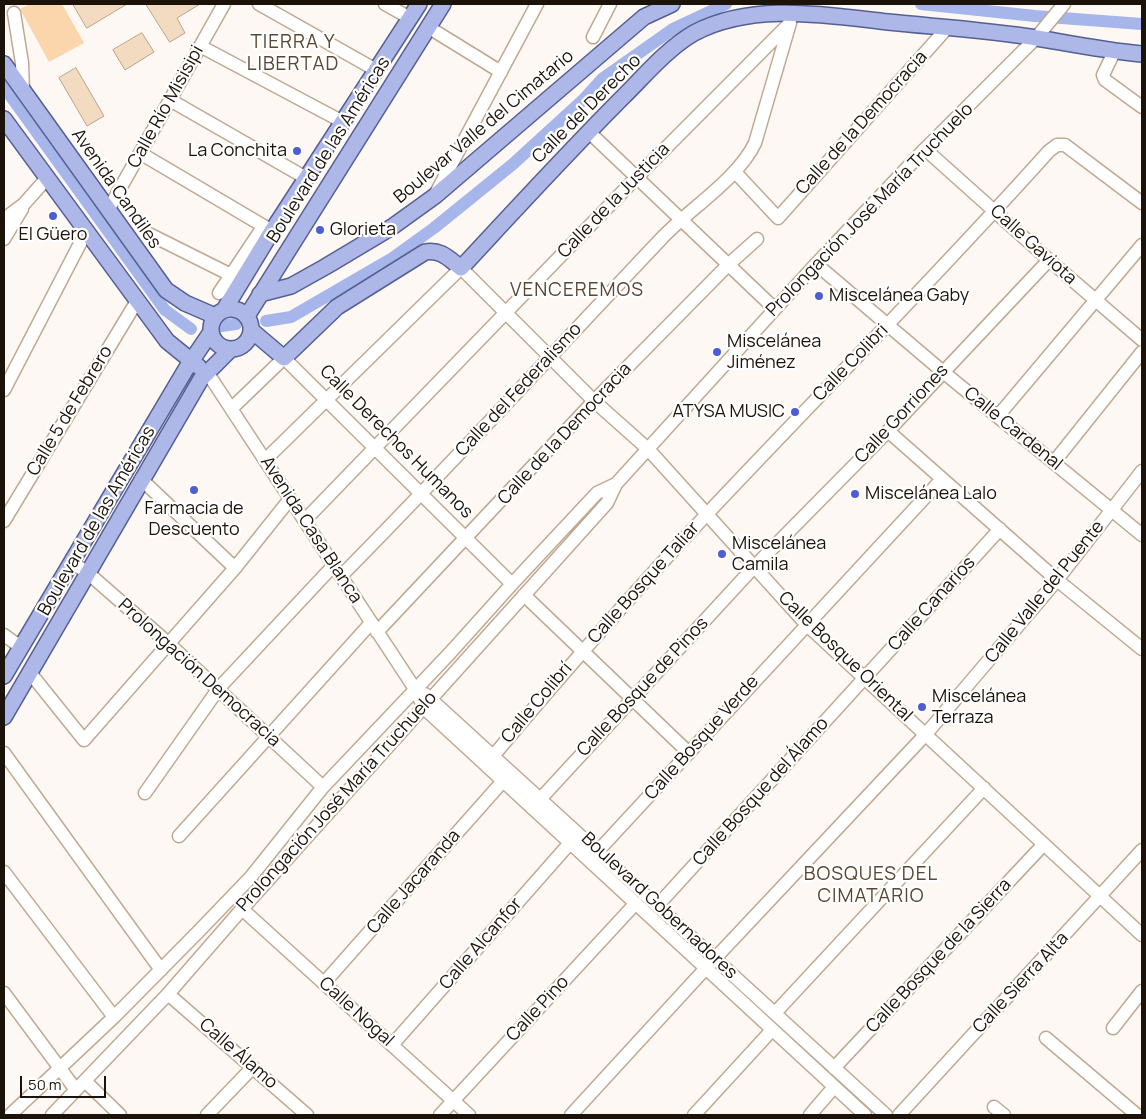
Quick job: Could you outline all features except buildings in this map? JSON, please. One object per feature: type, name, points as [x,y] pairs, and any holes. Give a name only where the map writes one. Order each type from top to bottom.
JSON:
[{"type":"main road","name":"Boulevard de las Américas","points":[[219,313],[267,229],[306,178],[419,4]]},
{"type":"main road","name":"Boulevard de las Américas","points":[[249,323],[260,294],[443,4]]},
{"type":"main road","name":"Boulevar Valle del Cimatario","points":[[260,294],[291,286],[392,227],[435,196],[487,154],[644,17],[672,4]]},
{"type":"main road","name":"Calle del Derecho","points":[[461,268],[589,132],[674,49],[692,35],[714,23],[739,18],[795,18],[1039,35]]},
{"type":"main road","points":[[1039,35],[1114,52],[1142,54]]},
{"type":"main road","name":"Avenida Candiles","points":[[4,64],[166,290],[184,303],[219,313]]},
{"type":"main road","points":[[4,119],[167,341],[191,362],[206,372]]},
{"type":"main road","points":[[284,358],[337,307],[425,252],[434,250],[443,254],[461,268]]},
{"type":"main road","points":[[235,308],[249,323],[243,345],[230,350],[217,344],[211,332],[211,324],[219,313],[235,308]]},
{"type":"main road","name":"Calle Derechos Humanos","points":[[249,323],[284,358]]},
{"type":"main road","name":"Boulevard de las Américas","points":[[4,676],[191,362],[211,332]]},
{"type":"main road","name":"Boulevard de las Américas","points":[[4,717],[141,478],[206,372],[230,350]]},
{"type":"street","name":"Calle Río Misisipi","points":[[108,210],[224,4]]},
{"type":"street","points":[[259,4],[376,70]]},
{"type":"street","points":[[385,4],[410,18]]},
{"type":"street","points":[[435,196],[538,4]]},
{"type":"street","points":[[593,37],[610,4]]},
{"type":"street","name":"Prolongación José María Truchuelo","points":[[52,1115],[86,1082],[168,994],[607,503],[616,484],[648,448],[816,264],[925,149],[1039,35],[1060,8]]},
{"type":"street","points":[[14,12],[22,63],[23,91]]},
{"type":"street","name":"Calle del Federalismo","points":[[145,793],[219,688],[337,571],[422,494],[680,219],[735,172],[748,158],[755,143],[795,18]]},
{"type":"street","name":"Calle de la Justicia","points":[[305,520],[637,177],[795,18]]},
{"type":"street","points":[[428,27],[502,72]]},
{"type":"street","name":"Calle de la Democracia","points":[[735,172],[778,218],[947,28]]},
{"type":"street","points":[[200,46],[343,122]]},
{"type":"street","points":[[1114,52],[1103,75],[1105,80],[1142,107]]},
{"type":"street","points":[[170,100],[306,178]]},
{"type":"street","points":[[589,132],[775,309]]},
{"type":"street","name":"Calle Colibri","points":[[706,515],[1057,145],[1065,145],[1142,203]]},
{"type":"street","name":"Calle Gaviota","points":[[925,149],[1142,340]]},
{"type":"street","points":[[140,154],[267,229]]},
{"type":"street","points":[[4,219],[24,204],[47,178]]},
{"type":"street","points":[[4,239],[24,204]]},
{"type":"street","name":"Boulevard de las Américas","points":[[219,293],[267,229]]},
{"type":"street","points":[[5,386],[86,232]]},
{"type":"street","points":[[149,234],[231,275]]},
{"type":"street","name":"Calle de la Democracia","points":[[179,836],[270,736],[374,628],[466,538],[594,401],[728,264],[756,239]]},
{"type":"street","points":[[998,416],[1142,245]]},
{"type":"street","name":"Calle Gorriones","points":[[754,567],[888,431],[942,371],[1049,260]]},
{"type":"street","name":"Calle Cardenal","points":[[816,264],[942,371],[1142,534]]},
{"type":"street","name":"Calle Bosque Oriental","points":[[461,268],[594,401],[648,448],[706,515],[806,624],[1142,935]]},
{"type":"street","name":"Calle del Derecho","points":[[265,460],[461,268]]},
{"type":"street","name":"Calle 5 de Febrero","points":[[4,521],[137,301]]},
{"type":"street","points":[[1054,462],[1142,352]]},
{"type":"street","points":[[232,408],[284,358]]},
{"type":"street","name":"Calle Derechos Humanos","points":[[284,358],[512,584]]},
{"type":"street","name":"Avenida Casa Blanca","points":[[206,372],[232,408],[374,628],[427,703]]},
{"type":"street","points":[[888,431],[1057,580],[1142,649]]},
{"type":"street","name":"Calle Valle del Puente","points":[[716,959],[926,734],[1057,580],[1142,471]]},
{"type":"street","points":[[141,478],[235,568]]},
{"type":"street","name":"Calle Bosque Verde","points":[[598,851],[942,479]]},
{"type":"street","name":"Prolongación José María Truchuelo","points":[[162,970],[250,878],[323,787],[597,493],[616,484]]},
{"type":"street","points":[[30,674],[84,740],[168,642],[235,568],[290,499]]},
{"type":"street","name":"Calle Bosque Taliar","points":[[581,652],[706,515]]},
{"type":"street","name":"Calle Canarios","points":[[864,679],[1000,529]]},
{"type":"street","name":"Prolongación Democracia","points":[[72,563],[88,573],[168,642],[323,787]]},
{"type":"street","name":"Calle Bosque de Pinos","points":[[536,803],[754,567]]},
{"type":"street","points":[[524,595],[581,652],[689,753]]},
{"type":"street","points":[[4,635],[15,643],[24,644]]},
{"type":"street","name":"Calle Colibrí","points":[[494,755],[581,652]]},
{"type":"street","name":"Calle Bosque del Álamo","points":[[658,906],[864,679]]},
{"type":"street","name":"Boulevard Gobernadores","points":[[427,703],[494,755],[570,843],[865,1115]]},
{"type":"street","name":"Boulevard Gobernadores","points":[[427,703],[503,781],[536,803],[598,851],[886,1115]]},
{"type":"street","points":[[4,753],[162,970],[114,1018],[10,1115]]},
{"type":"street","name":"Calle Jacaranda","points":[[324,983],[503,781]]},
{"type":"street","points":[[775,1013],[984,788]]},
{"type":"street","name":"Calle Alcanfor","points":[[392,1045],[570,843]]},
{"type":"street","name":"Calle Bosque de la Sierra","points":[[834,1068],[1044,844]]},
{"type":"street","name":"Calle Sierra Alta","points":[[898,1115],[1102,896],[1142,850]]},
{"type":"street","points":[[4,872],[114,1018]]},
{"type":"street","name":"Calle Pino","points":[[440,1115],[636,903]]},
{"type":"street","name":"Calle Nogal","points":[[242,909],[469,1115]]},
{"type":"street","points":[[571,1115],[716,959]]},
{"type":"street","points":[[1113,1028],[1142,991]]},
{"type":"street","points":[[4,993],[76,1090]]},
{"type":"street","name":"Calle Álamo","points":[[168,994],[307,1115]]},
{"type":"street","points":[[694,1115],[772,1030]]},
{"type":"street","points":[[1046,1038],[1137,1115]]},
{"type":"street","points":[[207,1115],[253,1067]]},
{"type":"street","points":[[86,1082],[120,1115]]},
{"type":"street","points":[[810,1115],[834,1087]]},
{"type":"shaded area","points":[[30,4],[62,4],[84,43],[49,62],[20,9]]},
{"type":"waterway","points":[[266,321],[291,317],[391,259],[434,228],[513,164],[583,100],[602,79],[673,29],[726,4]]},
{"type":"waterway","points":[[921,4],[1035,16],[1142,24]]},
{"type":"waterway","points":[[4,87],[165,310],[191,329]]},
{"type":"waterway","points":[[221,326],[236,324]]},
{"type":"place","name":"La Conchita","points":[[297,151]]},
{"type":"place","name":"El Güero","points":[[53,216]]},
{"type":"place","name":"Glorieta","points":[[320,230]]},
{"type":"place","name":"Miscelánea Gaby","points":[[819,296]]},
{"type":"place","name":"Miscelánea Jiménez","points":[[717,352]]},
{"type":"place","name":"ATYSA MUSIC","points":[[795,412]]},
{"type":"place","name":"Farmacia de Descuento","points":[[194,490]]},
{"type":"place","name":"Miscelánea Lalo","points":[[855,494]]},
{"type":"place","name":"Miscelánea Camila","points":[[722,554]]},
{"type":"place","name":"Miscelánea Terraza","points":[[922,707]]},
{"type":"district","name":"TIERRA Y LIBERTAD","points":[[293,54]]},
{"type":"district","name":"VENCEREMOS","points":[[577,291]]},
{"type":"district","name":"BOSQUES DEL CIMATARIO","points":[[871,886]]}]
